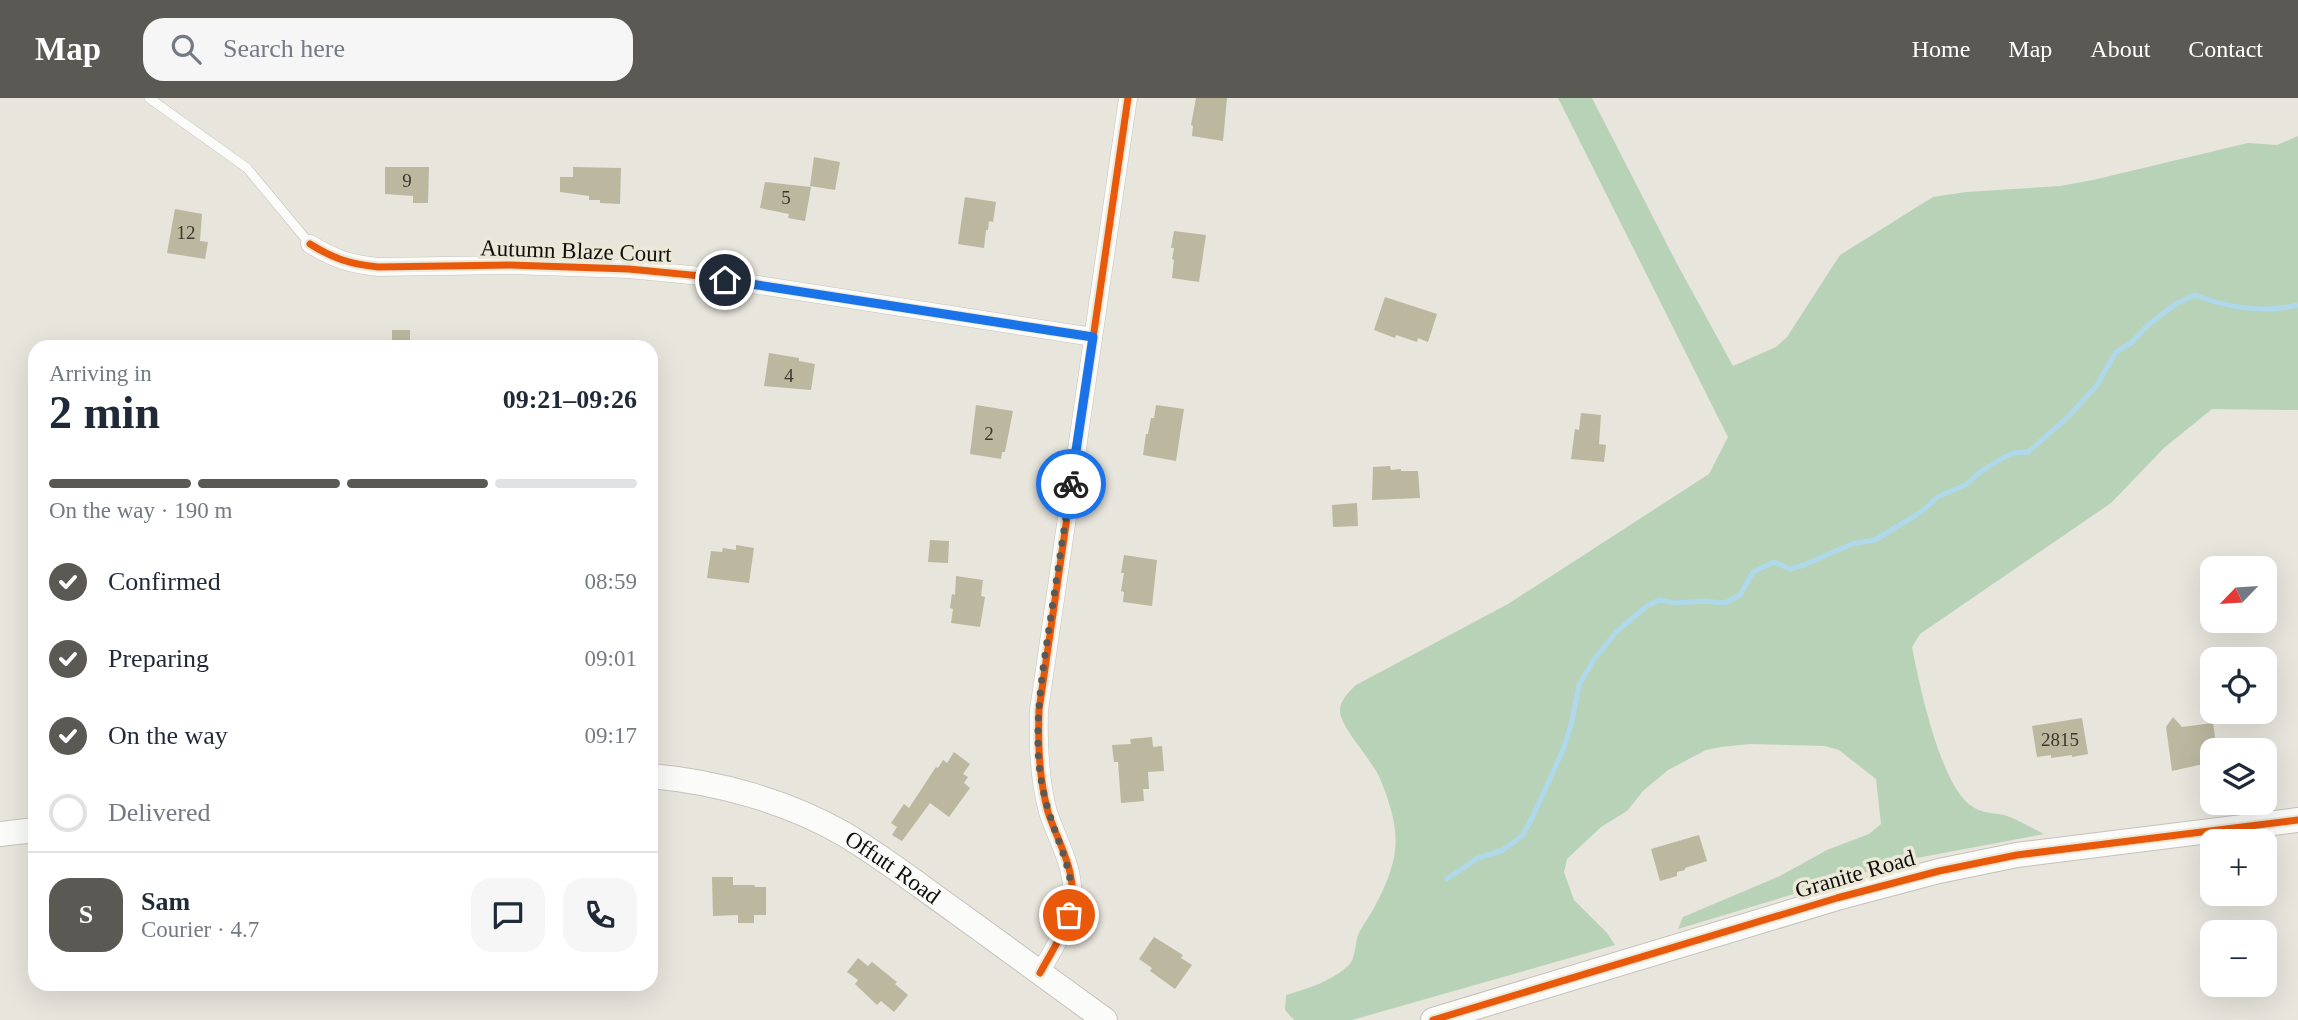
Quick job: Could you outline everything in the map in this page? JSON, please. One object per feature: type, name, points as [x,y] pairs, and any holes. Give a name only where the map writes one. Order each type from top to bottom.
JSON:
[{"type":"street","points":[[1040,973],[1063,930],[1072,900],[1069,866],[1049,813],[1040,779],[1039,710],[1128,98]]},
{"type":"street","name":"Autumn Blaze Court","points":[[310,244],[330,257],[354,265],[572,265],[701,276],[1093,337]]},
{"type":"street","name":"Offutt Road","points":[[658,777],[766,800],[842,834],[888,863],[1105,1020]]},
{"type":"street","name":"Granite Road","points":[[1433,1020],[1824,902],[1939,871],[2017,855],[2298,820]]},
{"type":"street","points":[[0,834],[28,831]]},
{"type":"lane","points":[[149,98],[247,168],[310,244]]},
{"type":"green space","points":[[1558,98],[1592,98],[1733,366],[1776,347],[1787,337],[1840,255],[1933,197],[1966,192],[2060,186],[2248,143],[2277,145],[2298,136],[2298,410],[2212,409],[2164,448],[2111,503],[1920,634],[1912,647],[1933,734],[1941,758],[1961,796],[1977,809],[2004,815],[2044,834],[1906,860],[1678,929],[1683,917],[1780,876],[1827,850],[1869,834],[1881,824],[1876,779],[1839,750],[1825,746],[1750,744],[1706,750],[1668,770],[1643,791],[1627,811],[1601,827],[1567,859],[1564,872],[1574,900],[1607,933],[1615,945],[1352,1020],[1294,1020],[1285,1010],[1286,995],[1327,980],[1351,963],[1358,935],[1383,890],[1394,859],[1396,845],[1393,816],[1377,773],[1342,719],[1340,708],[1345,697],[1356,685],[1508,604],[1709,474],[1728,437]]},
{"type":"building","points":[[1196,98],[1227,98],[1223,141],[1192,136],[1191,125]]},
{"type":"building","points":[[814,157],[840,162],[835,190],[810,186]]},
{"type":"building","points":[[385,167],[429,167],[428,203],[413,203],[413,196],[385,194]]},
{"type":"building","points":[[573,167],[621,168],[620,204],[600,203],[600,200],[589,200],[589,196],[560,192],[560,177],[573,177]]},
{"type":"building","points":[[765,182],[811,187],[805,221],[788,218],[789,214],[760,208]]},
{"type":"building","points":[[965,197],[996,202],[993,222],[989,221],[986,230],[984,248],[958,244]]},
{"type":"building","points":[[175,209],[202,214],[200,241],[208,242],[205,259],[167,253]]},
{"type":"building","points":[[1174,231],[1206,235],[1199,282],[1172,278],[1174,248],[1171,248]]},
{"type":"building","points":[[1385,297],[1437,314],[1428,342],[1418,338],[1417,342],[1396,335],[1395,338],[1374,330]]},
{"type":"building","points":[[392,330],[410,330],[410,340],[392,340]]},
{"type":"building","points":[[769,353],[799,358],[799,361],[815,364],[811,390],[764,386]]},
{"type":"building","points":[[976,405],[1013,411],[1005,452],[1002,452],[1001,459],[970,454]]},
{"type":"building","points":[[1156,405],[1184,409],[1176,461],[1143,455],[1146,434],[1151,418],[1154,418]]},
{"type":"building","points":[[1581,413],[1601,415],[1599,444],[1606,445],[1604,462],[1571,459],[1575,429],[1579,430]]},
{"type":"building","points":[[1390,466],[1391,470],[1418,471],[1420,498],[1372,500],[1373,467]]},
{"type":"building","points":[[1357,503],[1358,526],[1333,527],[1332,505]]},
{"type":"building","points":[[930,540],[949,541],[948,563],[928,562]]},
{"type":"building","points":[[736,545],[754,548],[749,583],[707,578],[711,551],[722,552],[723,548],[736,550]]},
{"type":"building","points":[[1124,555],[1157,560],[1152,606],[1123,602],[1124,592],[1121,591],[1124,573],[1121,573]]},
{"type":"building","points":[[956,576],[983,580],[981,596],[985,597],[980,627],[951,623],[953,609],[950,608],[952,594],[955,595]]},
{"type":"building","points":[[2173,717],[2182,727],[2213,724],[2215,738],[2200,738],[2200,765],[2172,771],[2166,727]]},
{"type":"building","points":[[2082,718],[2088,754],[2037,757],[2032,726]]},
{"type":"building","points":[[1152,737],[1153,747],[1162,746],[1164,771],[1148,772],[1149,789],[1143,789],[1144,801],[1121,803],[1118,762],[1114,762],[1112,745],[1131,744],[1130,739]]},
{"type":"building","points":[[954,752],[970,764],[963,774],[968,777],[964,783],[970,788],[949,817],[930,803],[902,841],[892,835],[897,827],[891,823],[904,804],[909,808],[936,767],[938,768],[943,760],[947,763]]},
{"type":"building","points":[[1699,835],[1707,861],[1685,868],[1677,872],[1677,876],[1660,881],[1651,849]]},
{"type":"building","points":[[712,877],[733,877],[733,885],[766,887],[766,915],[754,915],[754,923],[738,923],[738,915],[713,916]]},
{"type":"building","points":[[1154,937],[1183,955],[1181,958],[1192,965],[1175,989],[1150,971],[1152,968],[1139,959]]},
{"type":"building","points":[[858,958],[868,966],[872,962],[897,982],[895,984],[908,995],[894,1012],[881,1001],[877,1005],[855,984],[858,980],[847,972]]},
{"type":"waterway","points":[[1447,879],[1478,858],[1503,850],[1522,836],[1563,750],[1579,685],[1595,658],[1617,631],[1646,607],[1659,600],[1675,603],[1725,603],[1740,595],[1753,572],[1774,562],[1790,569],[1852,544],[1875,540],[1921,512],[1938,497],[1967,484],[1999,460],[2013,453],[2028,452],[2068,417],[2097,385],[2116,352],[2130,344],[2148,325],[2177,303],[2195,295],[2246,308],[2272,309],[2298,305]]},
{"type":"cycle path","points":[[1040,973],[1068,919],[1072,888],[1068,865],[1045,799],[1040,761],[1039,710],[1128,98]]},
{"type":"cycle path","points":[[310,244],[342,260],[378,267],[510,265],[629,269],[701,276],[1093,337]]},
{"type":"cycle path","points":[[1433,1020],[1837,898],[1939,871],[2017,855],[2298,820]]},
{"type":"way so far","points":[[1069,915],[1072,886],[1068,864],[1040,779],[1038,745],[1044,667],[1071,484]]},
{"type":"route","points":[[725,280],[1093,337],[1071,484]]}]
